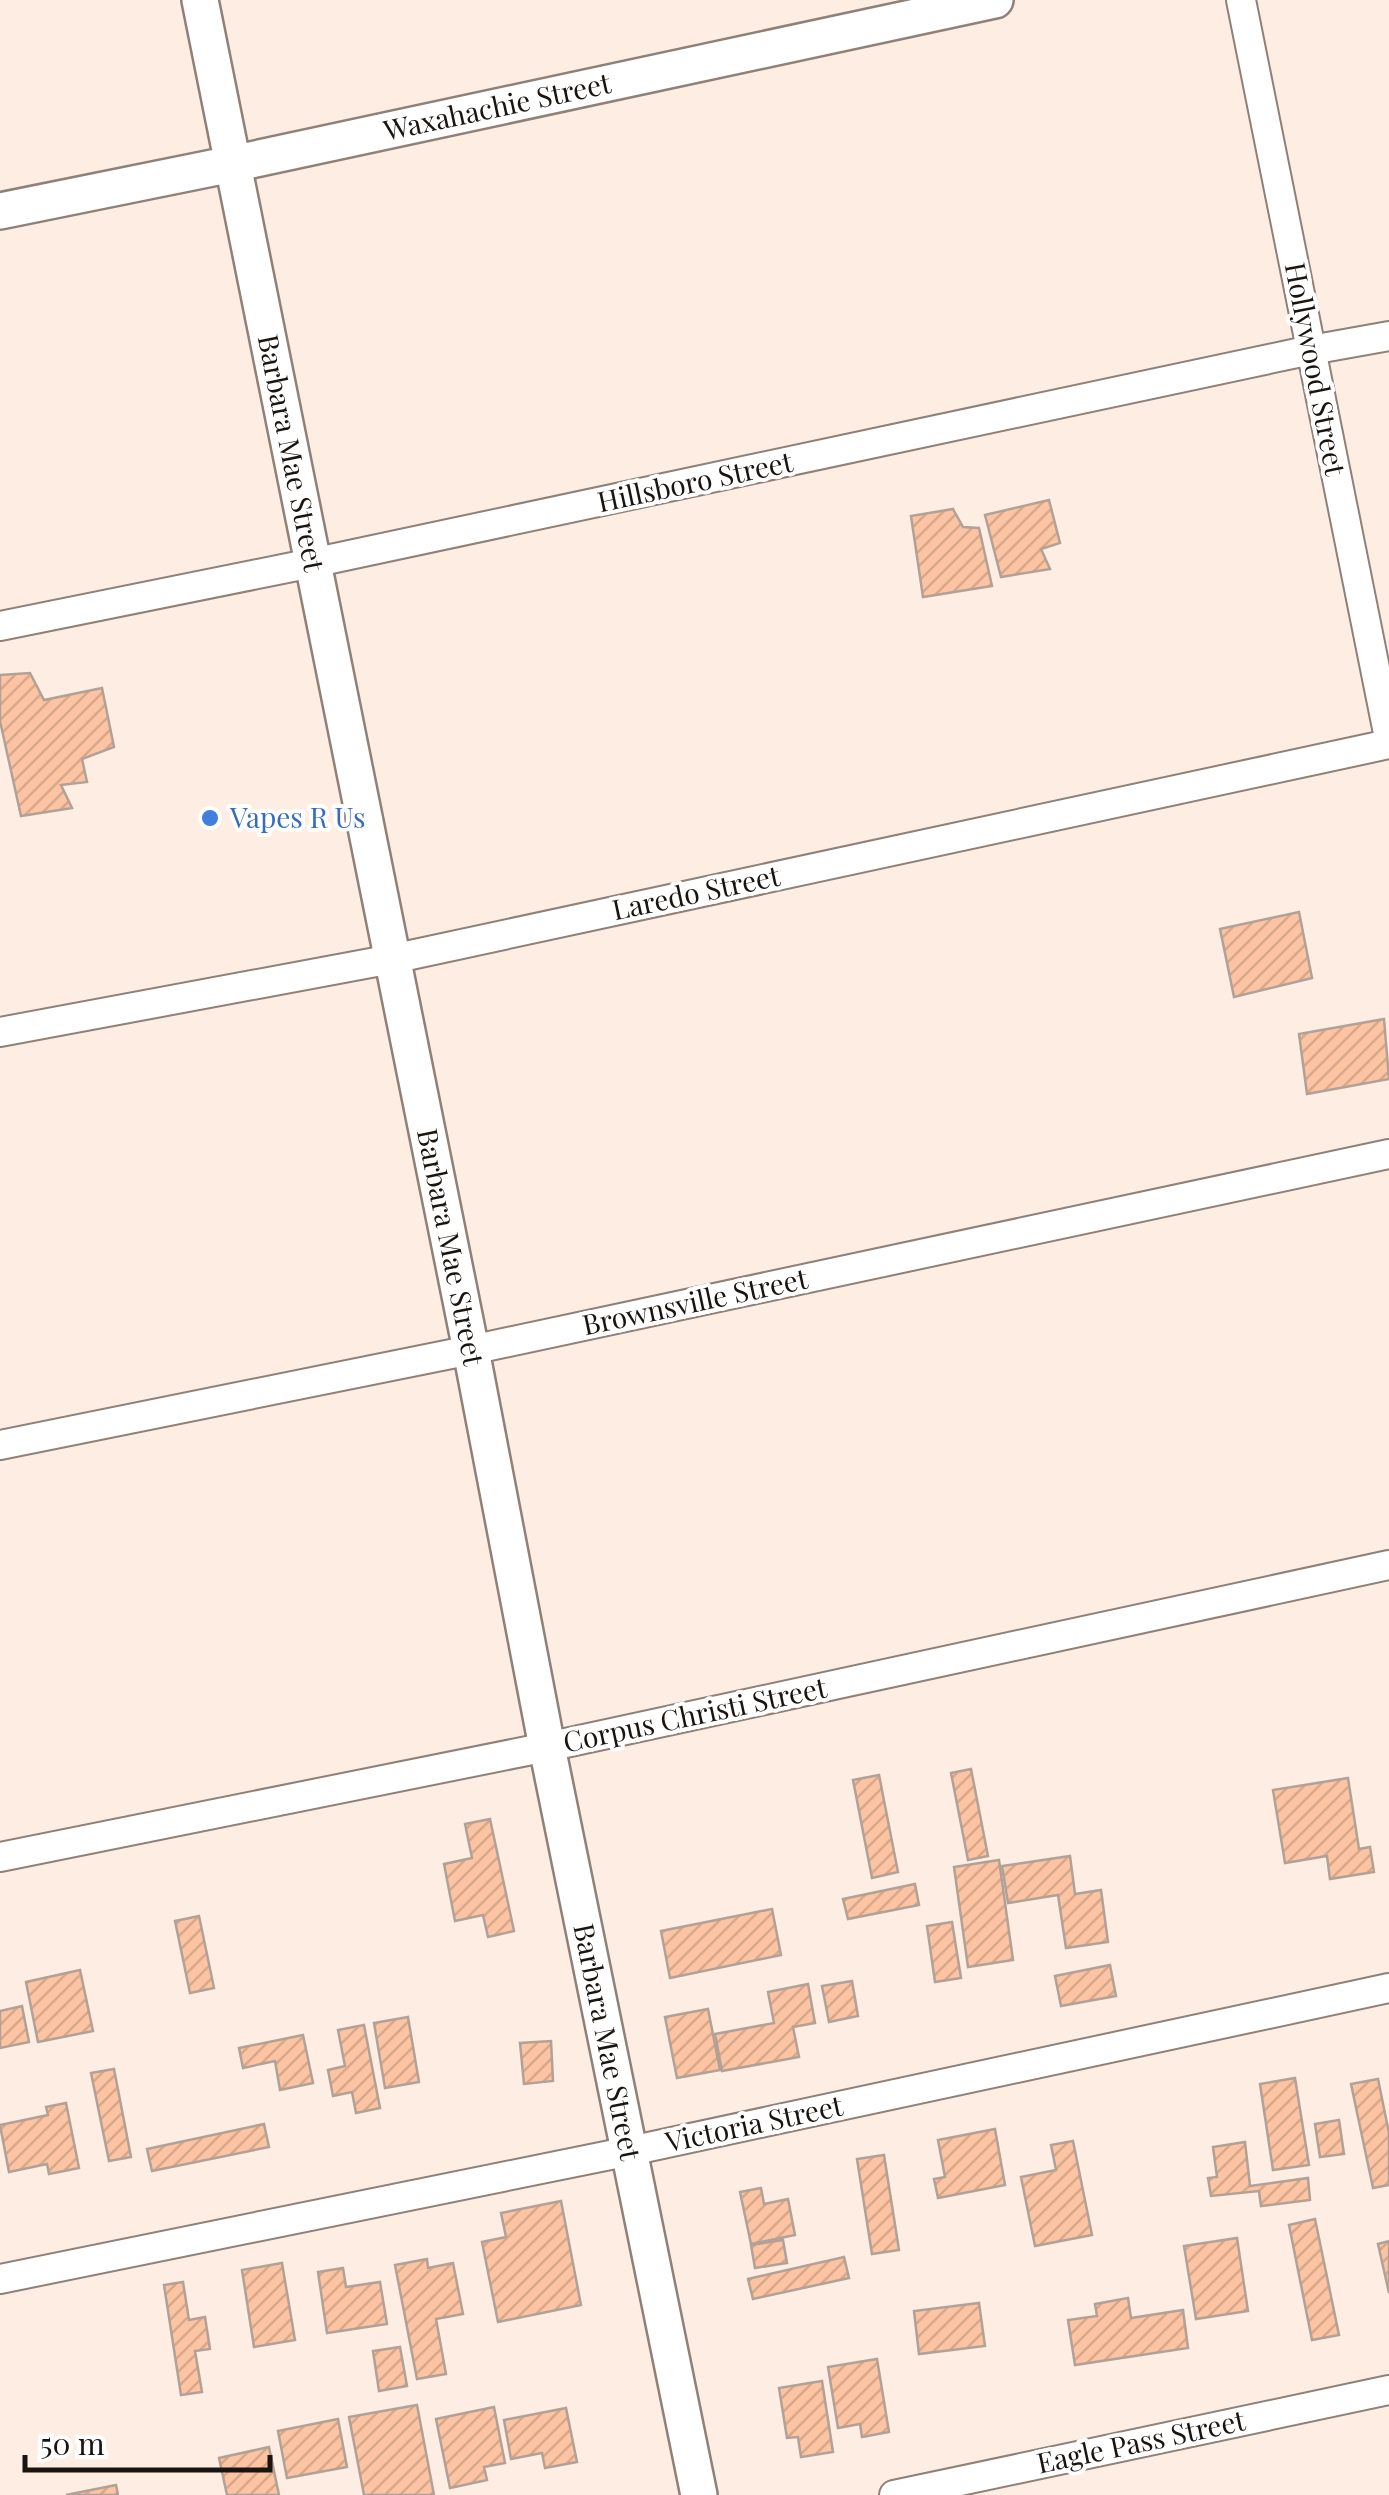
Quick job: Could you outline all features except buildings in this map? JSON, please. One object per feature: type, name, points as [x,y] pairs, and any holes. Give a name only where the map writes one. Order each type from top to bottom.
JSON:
[{"type":"street","name":"Barbara Mae Street","points":[[200,0],[699,2495]]},
{"type":"street","name":"Waxahachie Street","points":[[0,211],[995,0]]},
{"type":"street","name":"Hollywood Street","points":[[1241,0],[1389,741]]},
{"type":"street","name":"Hillsboro Street","points":[[0,626],[1389,336]]},
{"type":"street","name":"Laredo Street","points":[[0,1032],[392,958],[1389,741]]},
{"type":"street","name":"Brownsville Street","points":[[0,1445],[471,1350],[1389,1154]]},
{"type":"street","name":"Corpus Christi Street","points":[[0,1858],[547,1747],[1389,1564]]},
{"type":"street","name":"Victoria Street","points":[[0,2279],[630,2151],[1389,1988]]},
{"type":"street","name":"Eagle Pass Street","points":[[894,2495],[1389,2390]]},
{"type":"place","name":"Vapes R Us","points":[[210,818]]}]
